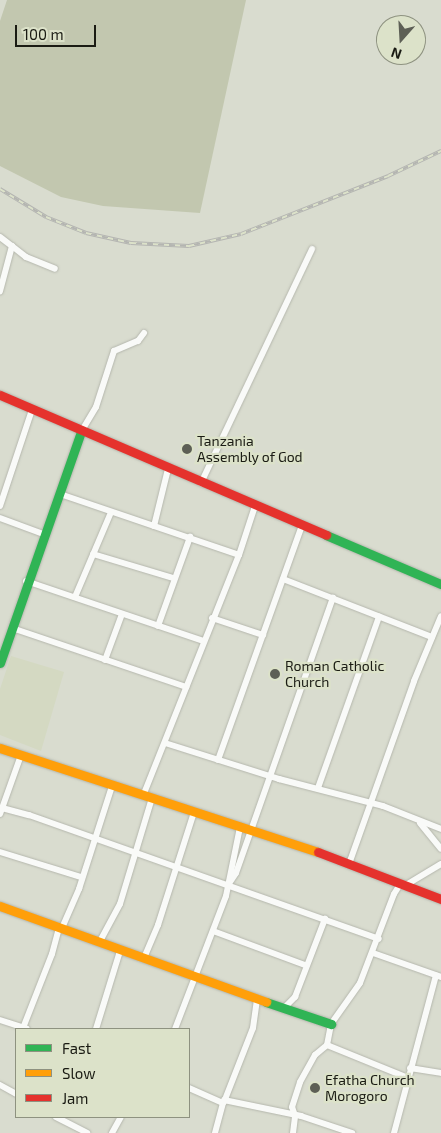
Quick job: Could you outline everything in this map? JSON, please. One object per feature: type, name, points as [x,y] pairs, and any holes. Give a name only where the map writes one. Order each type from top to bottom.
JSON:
[{"type":"street","points":[[0,237],[26,257],[55,269]]},
{"type":"street","points":[[0,291],[12,246]]},
{"type":"street","points":[[201,483],[312,248]]},
{"type":"street","points":[[9,260],[26,257]]},
{"type":"street","points":[[0,663],[26,581],[46,535],[81,432],[96,407],[114,351],[138,341],[144,333]]},
{"type":"street","points":[[0,395],[81,432],[441,584]]},
{"type":"street","points":[[0,506],[32,410]]},
{"type":"street","points":[[154,526],[168,469]]},
{"type":"street","points":[[60,494],[239,554]]},
{"type":"street","points":[[143,796],[239,554],[255,506]]},
{"type":"street","points":[[75,597],[111,512]]},
{"type":"street","points":[[0,518],[46,535]]},
{"type":"street","points":[[218,760],[302,526]]},
{"type":"street","points":[[158,626],[173,578],[190,537]]},
{"type":"street","points":[[94,554],[173,578]]},
{"type":"street","points":[[284,579],[432,637]]},
{"type":"street","points":[[26,581],[203,641]]},
{"type":"street","points":[[228,885],[236,873],[333,598]]},
{"type":"street","points":[[105,660],[122,614]]},
{"type":"street","points":[[349,864],[369,802],[441,616]]},
{"type":"street","points":[[318,788],[379,617]]},
{"type":"street","points":[[212,618],[263,635]]},
{"type":"street","points":[[12,628],[186,687]]},
{"type":"street","points":[[165,743],[269,775],[398,811],[420,823],[441,829]]},
{"type":"street","points":[[0,748],[250,830],[349,864],[441,899]]},
{"type":"street","points":[[21,755],[1,811],[94,838],[379,939]]},
{"type":"street","points":[[0,1020],[25,1028],[60,927],[79,889],[81,877],[112,786]]},
{"type":"street","points":[[99,943],[115,918],[152,798]]},
{"type":"street","points":[[144,958],[194,812]]},
{"type":"street","points":[[420,823],[441,849]]},
{"type":"street","points":[[175,1028],[197,977],[228,885],[240,827]]},
{"type":"street","points":[[0,852],[81,877]]},
{"type":"street","points":[[294,1133],[295,1116],[292,1107],[300,1082],[315,1055],[326,1045],[331,1024],[360,983],[379,939],[394,894],[403,884],[441,864]]},
{"type":"street","points":[[0,906],[120,951],[331,1024]]},
{"type":"street","points":[[284,1008],[295,996],[305,965],[325,919]]},
{"type":"street","points":[[213,931],[305,965]]},
{"type":"street","points":[[96,1028],[120,951]]},
{"type":"street","points":[[373,954],[439,976],[406,1077],[394,1133]]},
{"type":"street","points":[[215,1133],[224,1102],[252,1028],[257,998]]},
{"type":"street","points":[[326,1045],[406,1077]]},
{"type":"street","points":[[410,1068],[441,1073]]},
{"type":"street","points":[[0,1085],[15,1093]]},
{"type":"street","points":[[190,1088],[224,1102],[295,1116],[352,1133]]},
{"type":"street","points":[[58,1118],[87,1133]]},
{"type":"street","points":[[112,1133],[120,1118]]},
{"type":"shaded area","points":[[7,0],[246,0],[200,213],[103,206],[61,197],[0,166],[0,21]]},
{"type":"shaded area","points":[[11,656],[64,672],[41,751],[0,735],[0,689]]},
{"type":"railway","points":[[0,189],[46,217],[86,233],[131,243],[189,246],[241,234],[388,176],[441,151]]},
{"type":"traffic: fast","points":[[0,663],[81,432]]},
{"type":"traffic: fast","points":[[326,535],[441,584]]},
{"type":"traffic: fast","points":[[266,1002],[331,1024]]},
{"type":"traffic: slow","points":[[0,748],[318,852]]},
{"type":"traffic: slow","points":[[0,906],[266,1002]]},
{"type":"traffic: jam","points":[[0,395],[326,535]]},
{"type":"traffic: jam","points":[[318,852],[441,899]]},
{"type":"place","name":"Tanzania Assembly of God","points":[[187,449]]},
{"type":"place","name":"Roman Catholic Church","points":[[275,674]]},
{"type":"place","name":"Efatha Church Morogoro","points":[[315,1088]]}]
